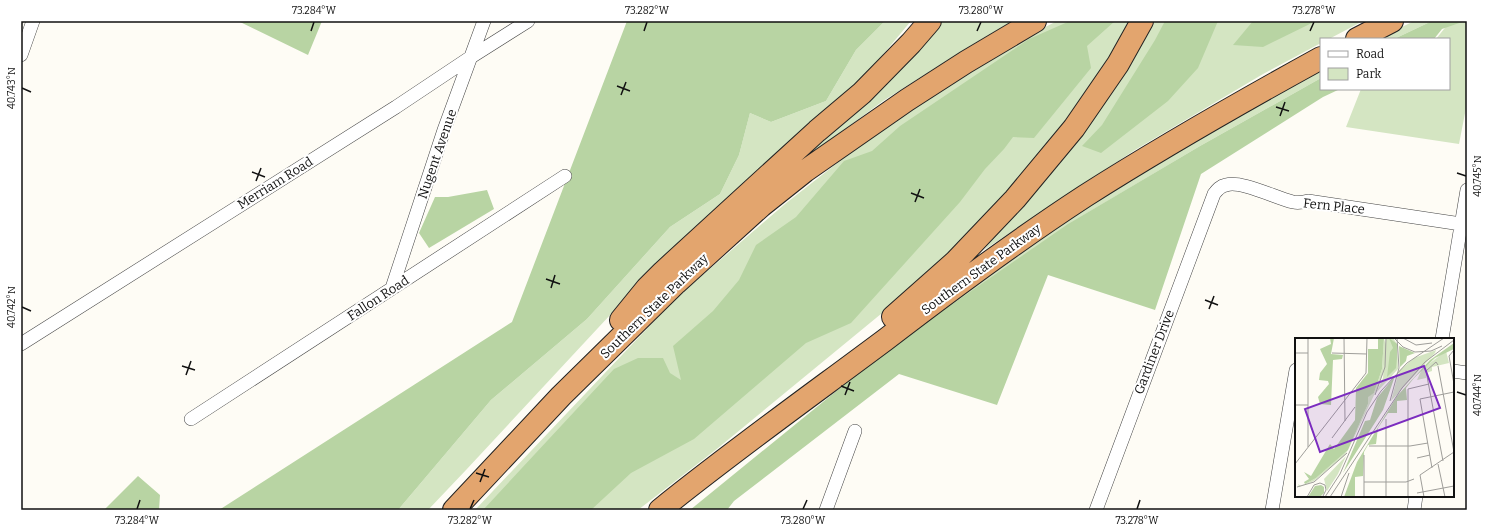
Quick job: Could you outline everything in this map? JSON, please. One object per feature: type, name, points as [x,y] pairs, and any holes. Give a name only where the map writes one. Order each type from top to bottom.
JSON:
[{"type":"highway","points":[[561,396],[647,288],[711,227],[817,131],[862,93],[911,43],[930,21]]},
{"type":"highway","name":"Southern State Parkway","points":[[454,510],[561,396],[709,252],[805,171],[907,100],[966,62],[1035,21]]},
{"type":"highway","points":[[725,458],[877,331],[955,262],[1015,199],[1074,128],[1118,64],[1142,21]]},
{"type":"highway","points":[[1359,38],[1392,21]]},
{"type":"highway","name":"Southern State Parkway","points":[[660,510],[725,458],[885,340],[950,289],[1082,198],[1175,140],[1320,59]]},
{"type":"street","points":[[21,55],[33,21]]},
{"type":"street","name":"Nugent Avenue","points":[[392,288],[444,130],[484,21]]},
{"type":"street","name":"Merriam Road","points":[[21,344],[396,107],[528,21]]},
{"type":"street","name":"Fallon Road","points":[[192,420],[564,176]]},
{"type":"street","name":"Fern Place","points":[[1214,194],[1220,187],[1227,184],[1234,184],[1246,186],[1295,203],[1308,201],[1461,224]]},
{"type":"street","points":[[1442,338],[1467,190]]},
{"type":"street","name":"Gardiner Drive","points":[[1096,510],[1214,194]]},
{"type":"street","points":[[1454,371],[1467,373]]},
{"type":"street","points":[[1272,510],[1295,376]]},
{"type":"street","points":[[826,510],[855,431]]},
{"type":"street","points":[[1414,510],[1416,497]]},
{"type":"green space","points":[[238,21],[322,21],[308,55]]},
{"type":"green space","points":[[627,21],[885,21],[856,50],[826,101],[771,122],[750,113],[739,155],[720,194],[670,227],[587,319],[491,400],[398,510],[219,510],[512,322]]},
{"type":"green space","points":[[885,21],[911,21],[860,82],[700,226],[611,314],[428,510],[398,510],[491,400],[587,319],[670,227],[720,194],[739,155],[750,113],[771,122],[826,101],[856,50]]},
{"type":"green space","points":[[937,21],[1013,21],[970,46],[883,101],[799,163],[796,160]]},
{"type":"green space","points":[[1057,21],[1135,21],[1104,71],[1032,167],[932,272],[718,448],[638,510],[475,510],[676,298],[785,204],[887,124],[1004,48]]},
{"type":"green space","points":[[1070,21],[1115,21],[1087,46],[1091,68],[1034,138],[1013,137],[985,169],[960,202],[851,323],[806,343],[694,439],[631,473],[591,510],[483,510],[614,369],[638,358],[663,358],[670,373],[681,380],[673,346],[713,311],[739,280],[756,245],[796,217],[844,161],[872,151],[900,126],[1029,39]]},
{"type":"green space","points":[[1155,21],[1363,21],[1331,38],[1320,38],[1320,44],[1263,74],[1135,150],[984,250],[1090,116]]},
{"type":"green space","points":[[1165,21],[1218,21],[1198,68],[1168,101],[1101,153],[1082,146],[1102,125],[1155,40]]},
{"type":"green space","points":[[1253,21],[1316,21],[1263,47],[1233,45]]},
{"type":"green space","points":[[1414,21],[1432,21],[1396,38],[1380,38]]},
{"type":"green space","points":[[1432,21],[1465,21],[1442,29],[1435,38],[1396,38]]},
{"type":"green space","points":[[1458,21],[1467,21],[1467,103],[1459,144],[1346,127],[1361,90],[1450,90],[1450,38],[1437,38],[1448,24]]},
{"type":"green space","points":[[1320,69],[1320,79],[1200,146],[1072,222],[893,345],[1071,218],[1190,142]]},
{"type":"green space","points":[[1320,79],[1320,90],[1338,90],[1323,97],[1201,174],[1155,310],[1048,275],[997,405],[899,374],[734,501],[727,510],[690,510],[893,345],[1068,224],[1200,146]]},
{"type":"green space","points":[[487,190],[494,209],[429,248],[419,233],[435,197],[448,197]]},
{"type":"green space","points":[[138,476],[160,495],[159,510],[104,510]]}]
